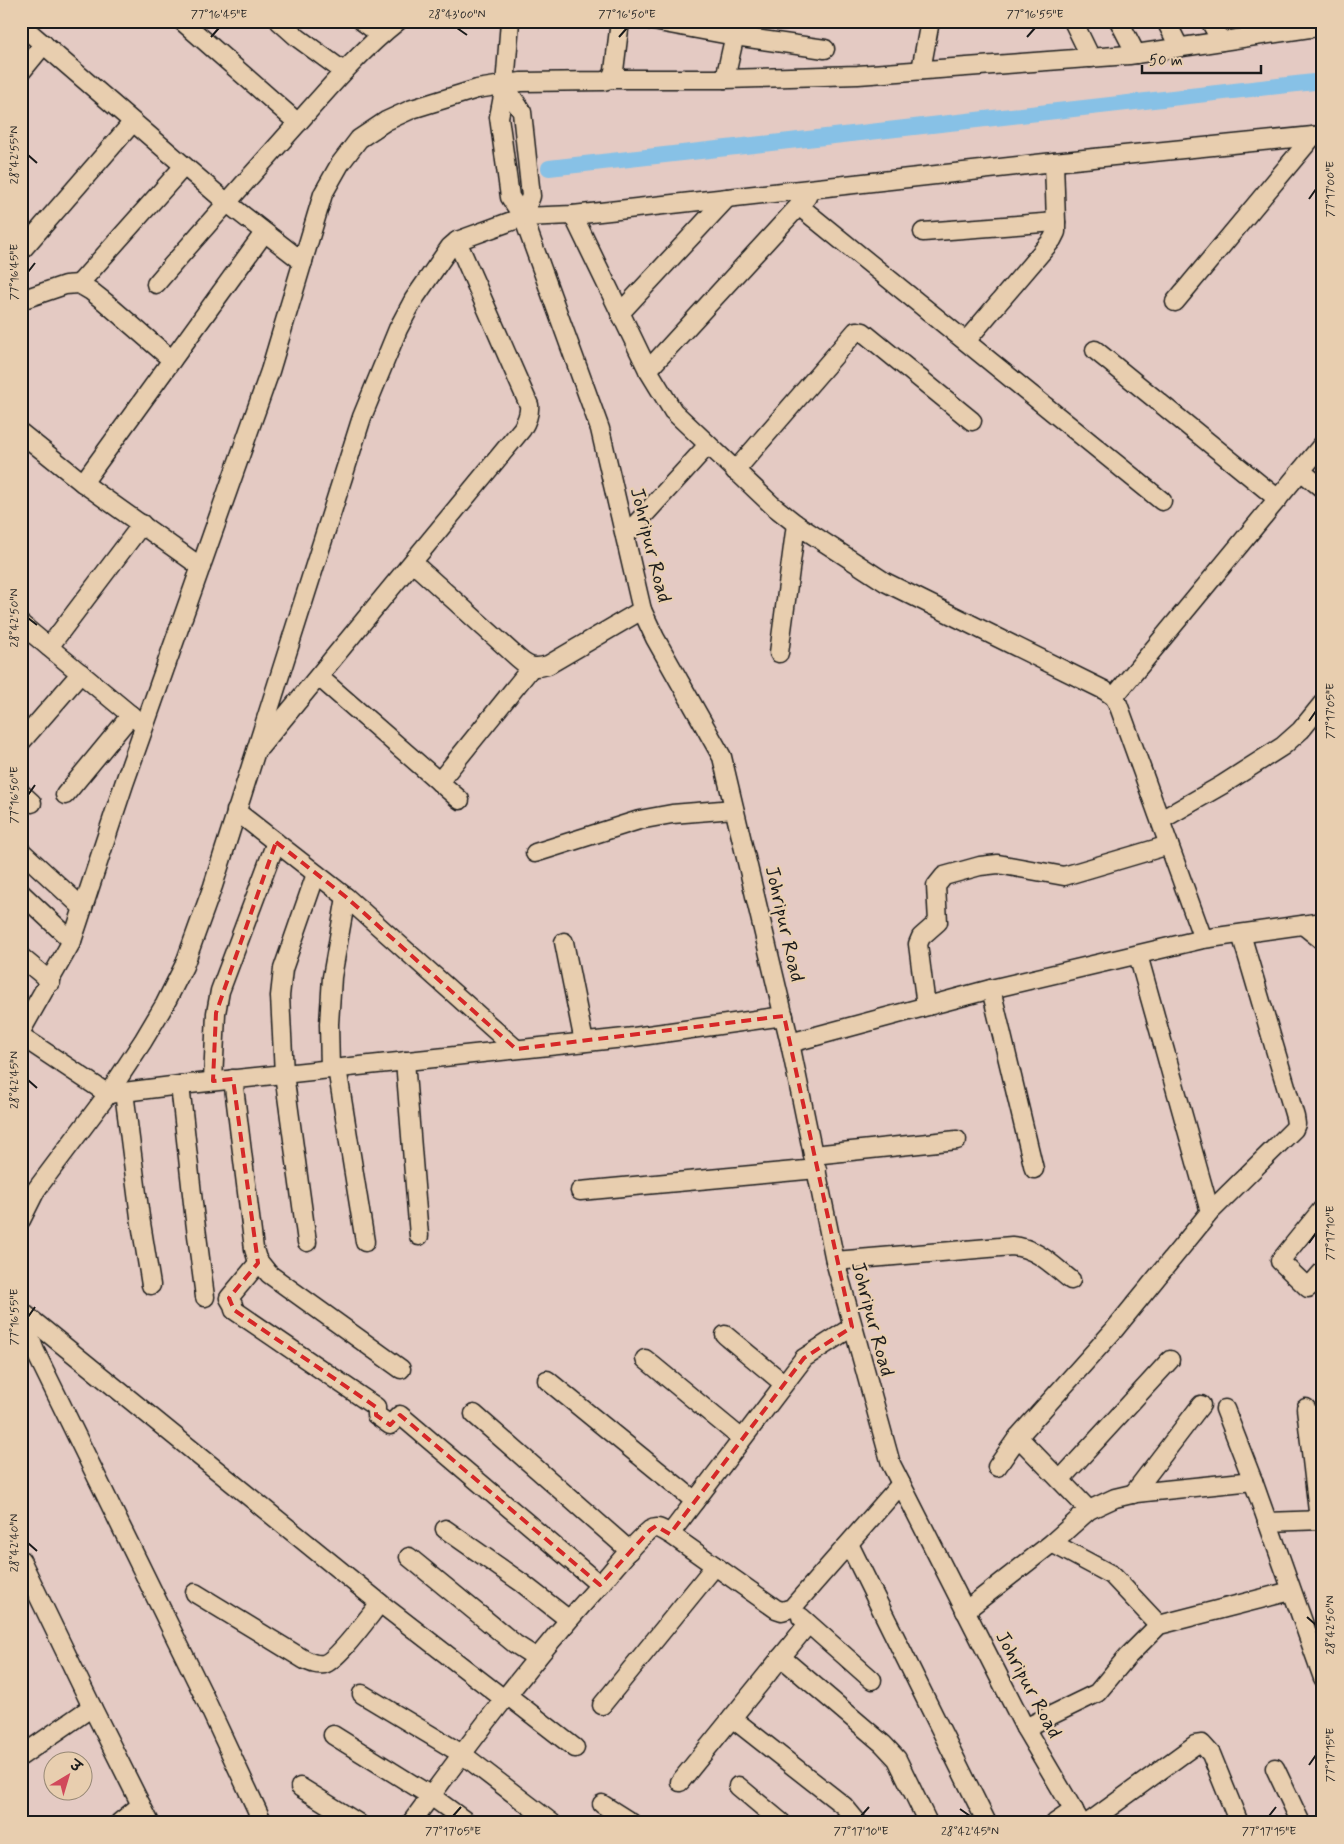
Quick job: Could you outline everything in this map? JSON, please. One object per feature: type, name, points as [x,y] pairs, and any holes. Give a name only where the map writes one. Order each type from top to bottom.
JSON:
[{"type":"street","points":[[182,21],[298,123]]},
{"type":"street","points":[[279,21],[298,38],[344,71]]},
{"type":"street","points":[[362,21],[381,35]]},
{"type":"street","points":[[156,284],[226,202],[344,71],[398,21]]},
{"type":"street","name":"Johripur Road","points":[[510,21],[505,86],[499,117],[510,198],[523,217],[600,429],[642,610],[655,638],[722,757],[784,1016],[835,1261],[890,1464],[1025,1728],[1077,1817]]},
{"type":"street","points":[[611,79],[614,71],[620,21]]},
{"type":"street","points":[[654,21],[736,29],[825,49]]},
{"type":"street","points":[[921,70],[930,21]]},
{"type":"street","points":[[1073,21],[1091,58]]},
{"type":"street","points":[[1119,21],[1136,54]]},
{"type":"street","points":[[1166,21],[1179,47]]},
{"type":"street","points":[[1210,21],[1220,41]]},
{"type":"street","points":[[21,24],[226,202],[303,262]]},
{"type":"street","points":[[21,1031],[72,941],[137,720],[201,567],[270,371],[323,194],[340,164],[359,139],[386,121],[412,110],[477,89],[535,82],[858,75],[1136,54],[1220,41],[1300,25],[1323,26]]},
{"type":"street","points":[[725,79],[736,29]]},
{"type":"street","points":[[21,72],[44,44]]},
{"type":"street","points":[[505,86],[522,112],[531,196],[523,217]]},
{"type":"street","points":[[21,251],[133,122]]},
{"type":"street","points":[[21,1220],[36,1190],[116,1093],[166,1004],[184,966],[213,886],[362,417],[384,359],[414,299],[444,254],[457,241],[523,217],[573,215],[1318,135]]},
{"type":"street","points":[[1175,302],[1318,135]]},
{"type":"street","points":[[966,341],[1046,248],[1056,232],[1054,162]]},
{"type":"street","points":[[79,284],[184,166]]},
{"type":"street","points":[[648,370],[816,188]]},
{"type":"street","points":[[620,313],[728,198]]},
{"type":"street","points":[[799,206],[1162,501]]},
{"type":"street","points":[[573,215],[648,370],[673,411],[735,471],[796,524],[885,582],[1104,690],[1114,697],[1203,939]]},
{"type":"street","points":[[924,232],[1056,222]]},
{"type":"street","points":[[83,483],[264,233]]},
{"type":"street","points":[[254,755],[522,430],[530,412],[529,404],[457,241]]},
{"type":"street","points":[[21,300],[65,285],[79,284],[106,302],[172,360]]},
{"type":"street","points":[[735,471],[856,331],[863,332],[972,421]]},
{"type":"street","points":[[1095,350],[1278,499]]},
{"type":"street","points":[[21,433],[83,483],[201,567]]},
{"type":"street","points":[[1114,697],[1323,444]]},
{"type":"street","points":[[625,536],[708,445]]},
{"type":"street","points":[[1301,471],[1323,489]]},
{"type":"street","points":[[50,647],[142,524]]},
{"type":"street","points":[[779,653],[796,524]]},
{"type":"street","points":[[413,563],[531,668],[548,665],[642,610]]},
{"type":"street","points":[[21,624],[137,720]]},
{"type":"street","points":[[439,782],[531,668]]},
{"type":"street","points":[[21,742],[81,673]]},
{"type":"street","points":[[319,677],[460,800]]},
{"type":"street","points":[[1160,820],[1222,785],[1283,746],[1301,730],[1323,703]]},
{"type":"street","points":[[65,795],[137,720]]},
{"type":"street","points":[[535,852],[639,820],[672,814],[734,809]]},
{"type":"street","points":[[236,811],[346,897],[516,1049]]},
{"type":"street","points":[[214,1081],[216,1013],[220,991],[276,842]]},
{"type":"street","points":[[926,1006],[918,944],[921,937],[938,922],[936,886],[944,876],[980,866],[998,864],[1064,876],[1169,845]]},
{"type":"street","points":[[21,851],[83,908]]},
{"type":"street","points":[[306,1242],[284,1074],[280,996],[283,969],[316,874]]},
{"type":"street","points":[[21,893],[72,941]]},
{"type":"street","points":[[346,897],[332,977],[329,1024],[333,1068],[365,1242]]},
{"type":"street","points":[[790,1043],[991,989],[1203,939],[1323,922]]},
{"type":"street","points":[[1303,924],[1323,941]]},
{"type":"street","points":[[997,1467],[1018,1437],[1114,1330],[1210,1212],[1291,1134],[1296,1124],[1241,934]]},
{"type":"street","points":[[564,942],[584,1042]]},
{"type":"street","points":[[1138,955],[1210,1212]]},
{"type":"street","points":[[21,957],[50,982]]},
{"type":"street","points":[[991,989],[1034,1169]]},
{"type":"street","points":[[21,1036],[85,1079],[116,1093],[180,1084],[584,1042],[784,1016]]},
{"type":"street","points":[[405,1061],[419,1236]]},
{"type":"street","points":[[233,1079],[254,1249],[259,1262],[269,1274],[401,1369]]},
{"type":"street","points":[[180,1084],[205,1297]]},
{"type":"street","points":[[116,1093],[151,1285]]},
{"type":"street","points":[[580,1191],[815,1162],[956,1140]]},
{"type":"street","points":[[1323,1208],[1280,1261],[1308,1288],[1323,1271]]},
{"type":"street","points":[[835,1261],[1012,1246],[1024,1247],[1040,1255],[1071,1280]]},
{"type":"street","points":[[259,1262],[229,1298],[234,1310],[376,1407],[376,1415],[390,1425],[400,1415],[600,1585]]},
{"type":"street","points":[[21,1313],[380,1603],[575,1748]]},
{"type":"street","points":[[21,1313],[35,1351],[207,1702],[263,1823]]},
{"type":"street","points":[[670,1534],[804,1358],[852,1327]]},
{"type":"street","points":[[725,1335],[784,1384]]},
{"type":"street","points":[[645,1359],[742,1439]]},
{"type":"street","points":[[1060,1480],[1170,1360]]},
{"type":"street","points":[[547,1380],[695,1501]]},
{"type":"street","points":[[1133,1494],[1201,1405]]},
{"type":"street","points":[[1267,1522],[1321,1520],[1306,1408]]},
{"type":"street","points":[[1225,1409],[1253,1480],[1323,1678]]},
{"type":"street","points":[[474,1414],[630,1551]]},
{"type":"street","points":[[1018,1437],[1089,1510]]},
{"type":"street","points":[[965,1611],[1052,1543],[1089,1510],[1115,1498],[1133,1494],[1253,1480]]},
{"type":"street","points":[[412,1823],[462,1754],[537,1658],[646,1532],[655,1527],[670,1534],[776,1609],[782,1611],[792,1608],[901,1484]]},
{"type":"street","points":[[445,1529],[522,1583],[568,1620]]},
{"type":"street","points":[[1052,1543],[1112,1575],[1158,1625]]},
{"type":"street","points":[[849,1544],[987,1823]]},
{"type":"street","points":[[408,1557],[515,1644],[537,1658]]},
{"type":"street","points":[[21,1560],[150,1823]]},
{"type":"street","points":[[602,1705],[715,1566]]},
{"type":"street","points":[[1025,1728],[1097,1694],[1126,1657],[1158,1625],[1292,1591]]},
{"type":"street","points":[[195,1593],[316,1665],[326,1663],[336,1656],[380,1603]]},
{"type":"street","points":[[792,1608],[872,1680]]},
{"type":"street","points":[[680,1782],[808,1624]]},
{"type":"street","points":[[781,1657],[883,1744],[897,1759],[928,1823]]},
{"type":"street","points":[[362,1694],[462,1754],[552,1823]]},
{"type":"street","points":[[21,1756],[92,1707]]},
{"type":"street","points":[[732,1718],[844,1806],[858,1823]]},
{"type":"street","points":[[333,1736],[431,1796],[468,1823]]},
{"type":"street","points":[[1088,1823],[1195,1745],[1202,1744],[1211,1754],[1239,1823]]},
{"type":"street","points":[[1275,1768],[1301,1823]]},
{"type":"street","points":[[738,1786],[782,1823]]},
{"type":"street","points":[[300,1787],[358,1823]]},
{"type":"street","points":[[602,1804],[632,1823]]},
{"type":"street","points":[[119,1823],[141,1805]]},
{"type":"street","points":[[1055,1823],[1077,1817]]},
{"type":"highlighted area","points":[[276,842],[346,897],[516,1049],[784,1016],[852,1327],[804,1358],[670,1534],[656,1526],[650,1530],[600,1585],[400,1415],[390,1425],[376,1415],[376,1407],[234,1310],[229,1298],[258,1263],[233,1079],[213,1081],[216,1013]]},
{"type":"waterway","points":[[549,168],[1323,81]]}]
